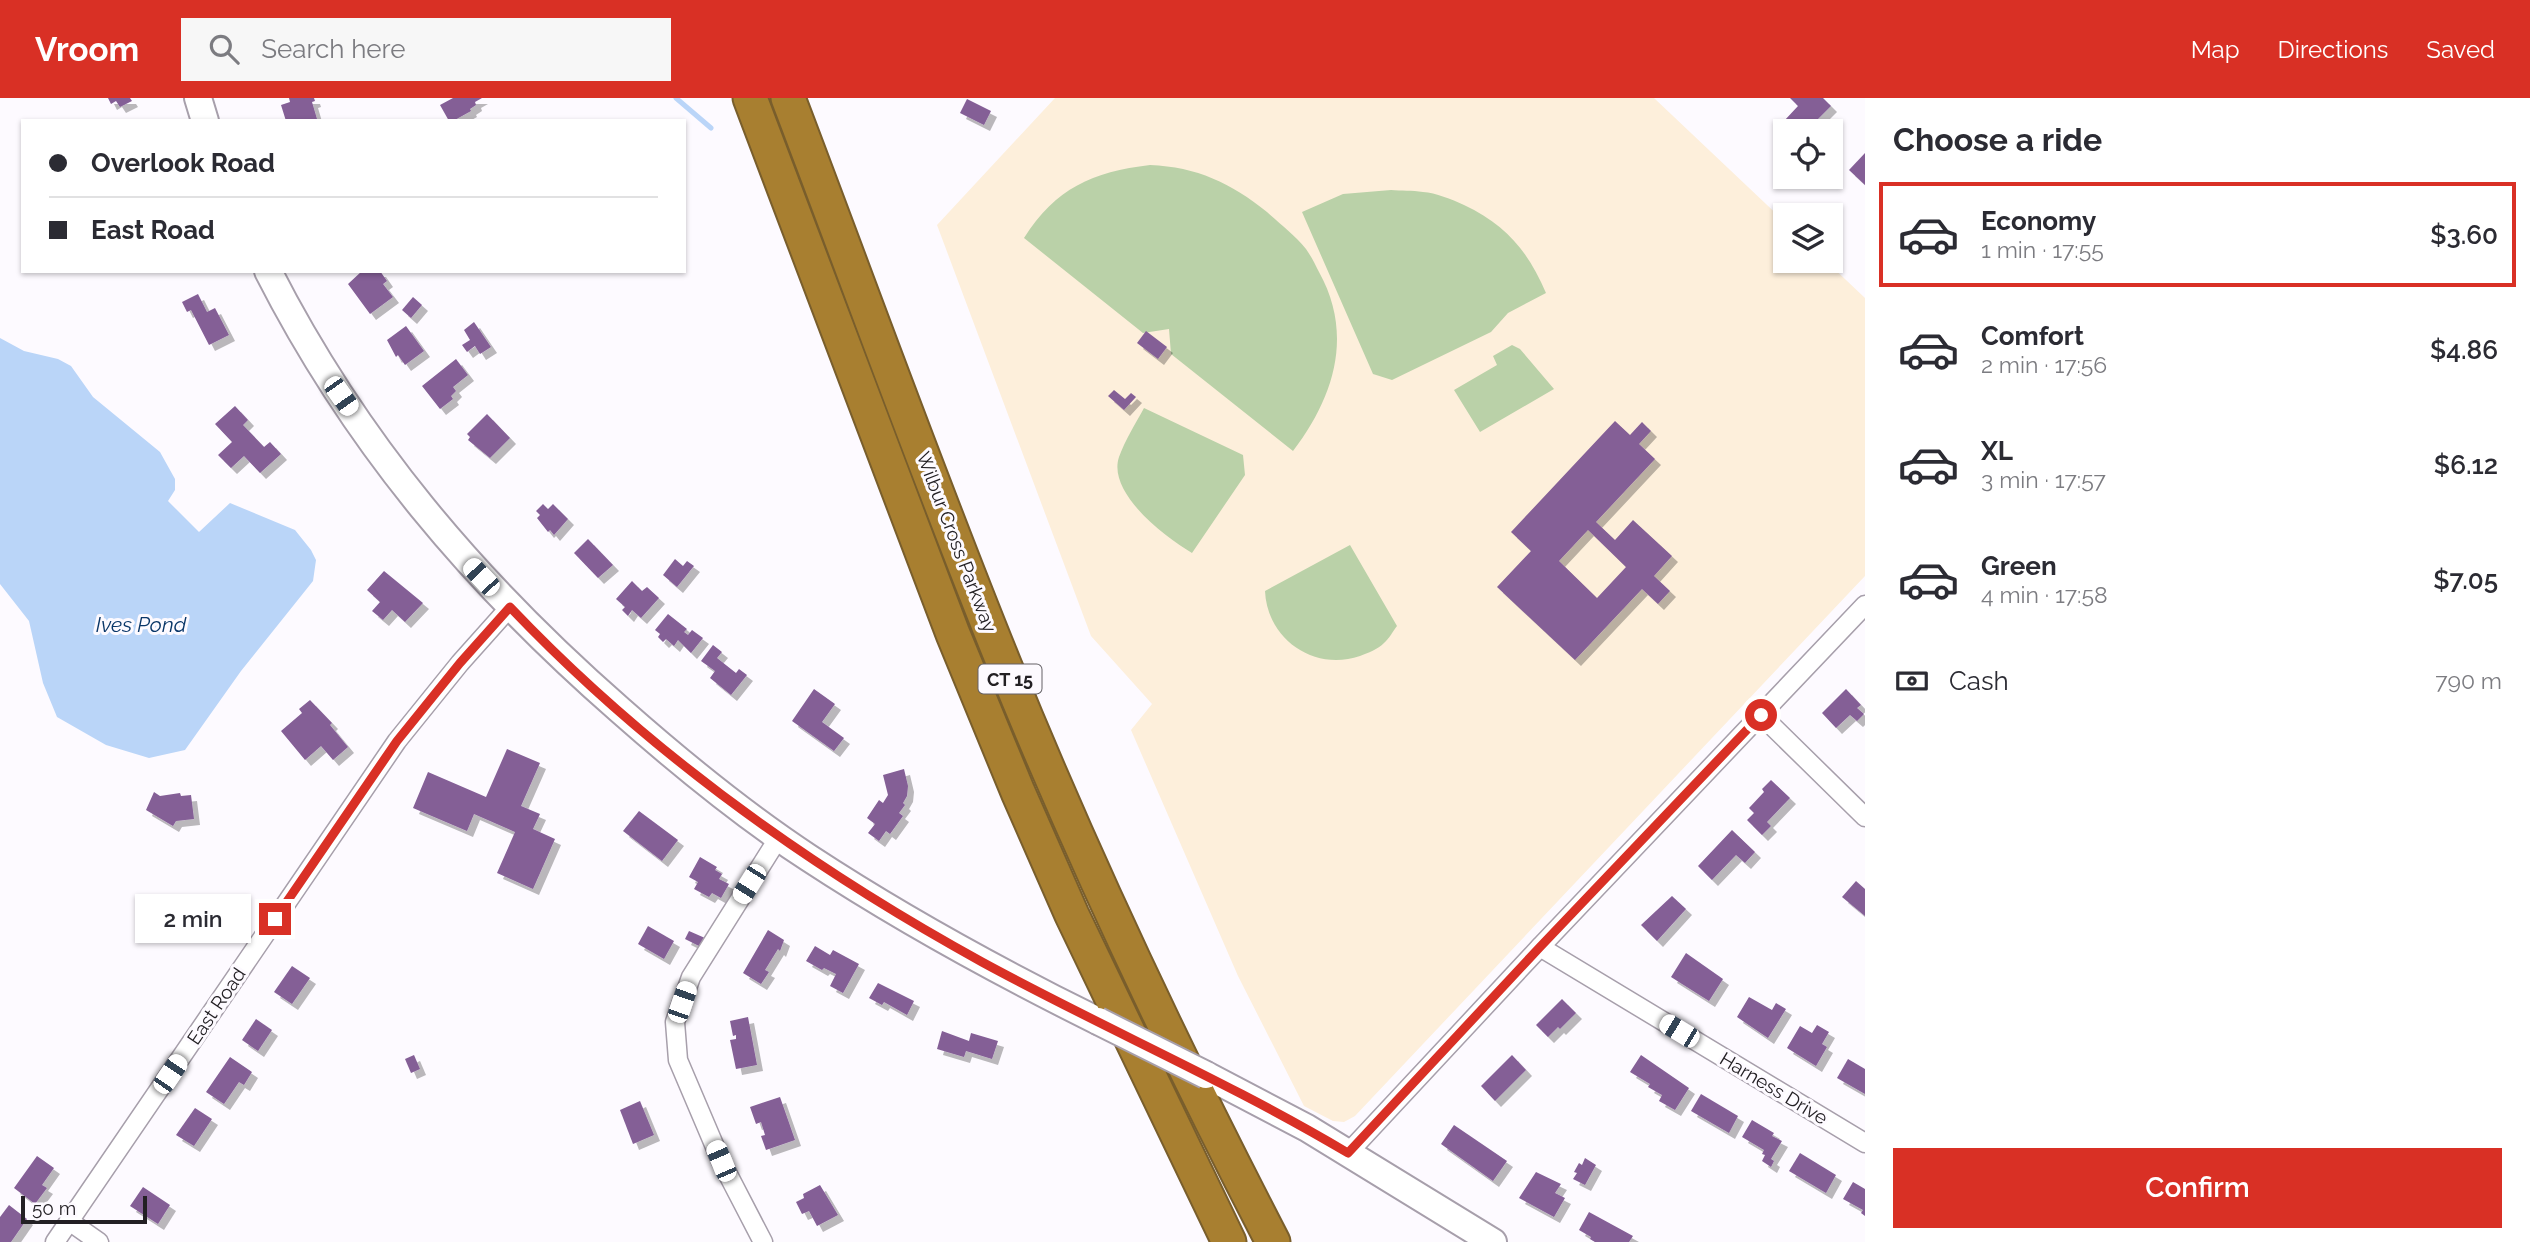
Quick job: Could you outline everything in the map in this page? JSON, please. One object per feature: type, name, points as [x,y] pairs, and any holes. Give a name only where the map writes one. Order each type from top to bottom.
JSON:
[{"type":"highway","name":"Wilbur Cross Parkway","points":[[750,98],[953,634],[1002,754],[1077,928],[1229,1242]]},
{"type":"highway","name":"Wilbur Cross Parkway","points":[[788,98],[985,617],[1030,726],[1143,984],[1273,1242]]},
{"type":"main road","points":[[198,98],[204,119]]},
{"type":"main road","points":[[269,273],[317,359],[368,437],[444,535],[557,654],[635,724],[708,784],[779,838],[939,938],[1011,978],[1289,1118],[1493,1242]]},
{"type":"street","points":[[1348,1153],[1865,605]]},
{"type":"street","name":"East Road","points":[[55,1242],[397,741],[460,663],[510,607]]},
{"type":"street","points":[[1761,715],[1865,817]]},
{"type":"street","points":[[763,1242],[721,1161],[678,1060],[675,1022],[691,977],[779,838]]},
{"type":"street","name":"Harness Drive","points":[[1540,947],[1865,1143]]},
{"type":"street","points":[[69,1222],[99,1242]]},
{"type":"shaded area","points":[[1055,98],[1654,98],[1773,211],[1773,273],[1839,273],[1865,298],[1865,576],[1355,1116],[1344,1122],[1333,1121],[1304,1106],[1238,976],[1131,730],[1152,704],[1091,636],[937,225]]},
{"type":"green space","points":[[1150,165],[1198,173],[1240,193],[1267,212],[1297,239],[1319,272],[1330,296],[1335,319],[1335,365],[1319,409],[1293,451],[1171,354],[1169,329],[1143,333],[1024,238],[1049,206],[1077,185],[1110,172]]},
{"type":"green space","points":[[1391,190],[1438,195],[1464,205],[1492,221],[1514,241],[1532,264],[1546,293],[1508,313],[1491,332],[1392,380],[1373,374],[1302,212],[1343,194]]},
{"type":"green space","points":[[1512,345],[1520,349],[1554,389],[1480,432],[1454,390],[1497,365],[1493,356]]},
{"type":"green space","points":[[1144,408],[1243,455],[1245,475],[1192,553],[1154,525],[1130,499],[1122,485],[1118,471],[1119,457]]},
{"type":"green space","points":[[1350,545],[1397,626],[1382,645],[1360,656],[1343,660],[1310,655],[1296,648],[1274,624],[1265,591]]},
{"type":"water","name":"Ives Pond","points":[[0,338],[24,351],[58,359],[71,366],[93,397],[160,452],[175,479],[175,490],[168,501],[199,532],[230,503],[295,530],[316,560],[313,581],[241,671],[185,750],[149,758],[106,745],[57,717],[43,683],[29,621],[0,584]]},
{"type":"building","points":[[108,98],[130,98],[132,101],[120,107],[116,101],[111,104]]},
{"type":"building","points":[[289,98],[314,98],[315,101],[312,102],[317,119],[285,119],[281,105],[290,102]]},
{"type":"building","points":[[453,98],[482,98],[475,102],[476,105],[471,111],[457,119],[448,119],[440,105]]},
{"type":"building","points":[[1790,98],[1823,98],[1831,106],[1818,119],[1786,119],[1798,106]]},
{"type":"building","points":[[967,99],[991,111],[984,125],[960,113]]},
{"type":"building","points":[[1865,153],[1865,185],[1849,170]]},
{"type":"building","points":[[360,273],[381,273],[387,281],[383,284],[393,297],[370,314],[348,284]]},
{"type":"building","points":[[198,294],[207,312],[215,308],[229,335],[209,345],[191,310],[187,312],[182,302]]},
{"type":"building","points":[[413,297],[422,305],[411,318],[402,310]]},
{"type":"building","points":[[474,322],[491,347],[480,354],[475,346],[467,352],[462,345],[470,340],[464,330]]},
{"type":"building","points":[[406,326],[424,351],[405,365],[398,355],[396,357],[387,340]]},
{"type":"building","points":[[1146,331],[1167,347],[1158,359],[1137,343]]},
{"type":"building","points":[[456,359],[468,375],[453,387],[456,391],[451,396],[453,399],[440,409],[422,386]]},
{"type":"building","points":[[1114,390],[1125,399],[1131,393],[1136,397],[1124,410],[1108,396]]},
{"type":"building","points":[[235,406],[248,420],[243,425],[264,447],[270,442],[281,454],[260,473],[244,456],[231,468],[218,455],[232,442],[215,424]]},
{"type":"building","points":[[487,414],[510,438],[490,458],[468,440],[470,437],[467,434]]},
{"type":"building","points":[[1615,421],[1630,435],[1642,422],[1651,431],[1639,444],[1655,459],[1596,522],[1615,540],[1633,520],[1672,556],[1654,576],[1670,591],[1658,604],[1642,589],[1575,660],[1497,587],[1531,551],[1511,532]],"holes":[[[1588,530],[1626,567],[1597,598],[1559,561]]]},
{"type":"building","points":[[543,504],[548,509],[553,504],[568,519],[554,535],[550,530],[548,532],[537,518],[540,515],[536,511]]},
{"type":"building","points":[[588,539],[613,565],[598,578],[574,553]]},
{"type":"building","points":[[675,559],[683,566],[687,561],[694,566],[677,587],[663,575]]},
{"type":"building","points":[[384,571],[423,603],[405,622],[392,610],[383,620],[372,611],[380,602],[367,590]]},
{"type":"building","points":[[632,581],[642,591],[647,587],[659,598],[641,618],[632,610],[628,616],[622,610],[625,607],[616,599]]},
{"type":"building","points":[[668,614],[687,629],[684,632],[688,635],[692,630],[703,638],[691,653],[678,640],[674,646],[666,639],[663,642],[658,637],[660,634],[655,630]]},
{"type":"building","points":[[713,645],[722,652],[717,658],[736,673],[739,669],[747,675],[731,695],[710,678],[715,671],[701,661]]},
{"type":"building","points":[[814,689],[835,704],[822,722],[844,738],[834,751],[792,721]]},
{"type":"building","points":[[1846,689],[1861,705],[1857,708],[1864,714],[1857,721],[1850,715],[1836,728],[1822,713]]},
{"type":"building","points":[[310,700],[332,723],[330,725],[348,747],[333,760],[321,746],[305,760],[281,731],[302,713],[299,709]]},
{"type":"building","points":[[507,749],[540,763],[521,806],[540,814],[533,829],[555,839],[533,889],[497,873],[515,832],[474,814],[467,831],[413,808],[428,772],[486,797]]},
{"type":"building","points":[[904,769],[908,786],[903,803],[905,805],[899,813],[903,816],[890,834],[886,831],[879,841],[868,833],[875,824],[867,818],[879,800],[883,803],[888,795],[883,775]]},
{"type":"building","points":[[1771,780],[1790,798],[1767,822],[1771,826],[1762,835],[1747,820],[1754,813],[1749,808]]},
{"type":"building","points":[[154,792],[160,796],[180,793],[181,796],[191,795],[194,819],[176,821],[173,826],[146,810]]},
{"type":"building","points":[[639,811],[678,840],[662,861],[623,831]]},
{"type":"building","points":[[1732,830],[1755,852],[1745,863],[1736,855],[1712,880],[1698,866]]},
{"type":"building","points":[[700,857],[717,867],[715,870],[722,874],[719,879],[729,884],[721,898],[712,893],[709,897],[694,889],[698,882],[689,877]]},
{"type":"building","points":[[1856,881],[1865,889],[1865,916],[1842,897]]},
{"type":"building","points":[[1672,896],[1686,909],[1657,941],[1641,925]]},
{"type":"building","points":[[648,926],[674,941],[664,959],[638,944]]},
{"type":"building","points":[[768,930],[784,940],[780,951],[778,949],[765,970],[769,972],[761,984],[743,973]]},
{"type":"building","points":[[689,931],[705,938],[701,947],[685,939]]},
{"type":"building","points":[[815,946],[830,955],[833,950],[859,964],[843,993],[830,986],[836,974],[806,961]]},
{"type":"building","points":[[1686,953],[1723,979],[1709,1001],[1671,977]]},
{"type":"building","points":[[292,966],[310,978],[292,1004],[274,992]]},
{"type":"building","points":[[878,983],[914,1001],[907,1015],[884,1002],[882,1005],[869,998]]},
{"type":"building","points":[[1749,997],[1772,1010],[1776,1003],[1786,1009],[1768,1038],[1737,1017]]},
{"type":"building","points":[[1562,999],[1576,1013],[1548,1037],[1536,1025]]},
{"type":"building","points":[[748,1017],[757,1065],[736,1069],[730,1040],[736,1039],[736,1035],[733,1036],[730,1021]]},
{"type":"building","points":[[256,1019],[272,1030],[258,1051],[242,1040]]},
{"type":"building","points":[[1817,1025],[1829,1032],[1822,1044],[1827,1047],[1816,1066],[1787,1048],[1800,1026],[1812,1033]]},
{"type":"building","points":[[942,1031],[969,1041],[971,1033],[998,1041],[992,1059],[966,1051],[964,1057],[937,1049]]},
{"type":"building","points":[[414,1055],[420,1069],[411,1073],[405,1059]]},
{"type":"building","points":[[1512,1055],[1526,1070],[1495,1101],[1481,1086]]},
{"type":"building","points":[[1641,1055],[1689,1088],[1675,1110],[1659,1101],[1662,1095],[1648,1087],[1650,1084],[1630,1072]]},
{"type":"building","points":[[230,1057],[252,1072],[244,1085],[239,1082],[224,1104],[206,1092]]},
{"type":"building","points":[[1848,1059],[1865,1069],[1865,1094],[1837,1078]]},
{"type":"building","points":[[1701,1094],[1738,1116],[1729,1133],[1691,1111]]},
{"type":"building","points":[[780,1097],[795,1140],[766,1150],[761,1136],[765,1135],[761,1122],[756,1124],[750,1107]]},
{"type":"building","points":[[640,1101],[654,1135],[633,1144],[620,1110]]},
{"type":"building","points":[[195,1108],[212,1119],[194,1146],[176,1135]]},
{"type":"building","points":[[1752,1120],[1782,1141],[1771,1159],[1774,1161],[1771,1167],[1762,1161],[1764,1150],[1742,1137]]},
{"type":"building","points":[[1454,1125],[1507,1161],[1493,1181],[1441,1144]]},
{"type":"building","points":[[1800,1153],[1836,1175],[1826,1193],[1789,1171]]},
{"type":"building","points":[[37,1156],[54,1168],[42,1185],[47,1188],[35,1204],[14,1188]]},
{"type":"building","points":[[1585,1158],[1596,1165],[1585,1185],[1573,1179],[1579,1163],[1582,1165]]},
{"type":"building","points":[[1536,1172],[1561,1184],[1555,1193],[1565,1198],[1554,1217],[1519,1198]]},
{"type":"building","points":[[1853,1182],[1865,1189],[1865,1216],[1861,1213],[1863,1210],[1843,1199]]},
{"type":"building","points":[[820,1185],[838,1215],[817,1226],[809,1211],[802,1214],[796,1202],[804,1198],[803,1194]]},
{"type":"building","points":[[143,1187],[170,1205],[158,1224],[130,1206]]},
{"type":"building","points":[[9,1205],[27,1219],[11,1242],[0,1242],[0,1217]]},
{"type":"building","points":[[1589,1212],[1633,1236],[1629,1242],[1595,1242],[1579,1230]]},
{"type":"waterway","points":[[676,98],[711,128]]},
{"type":"route","points":[[275,919],[397,741],[460,663],[510,607],[562,659],[673,756],[809,858],[893,911],[1011,978],[1256,1100],[1348,1153],[1761,715]]}]
